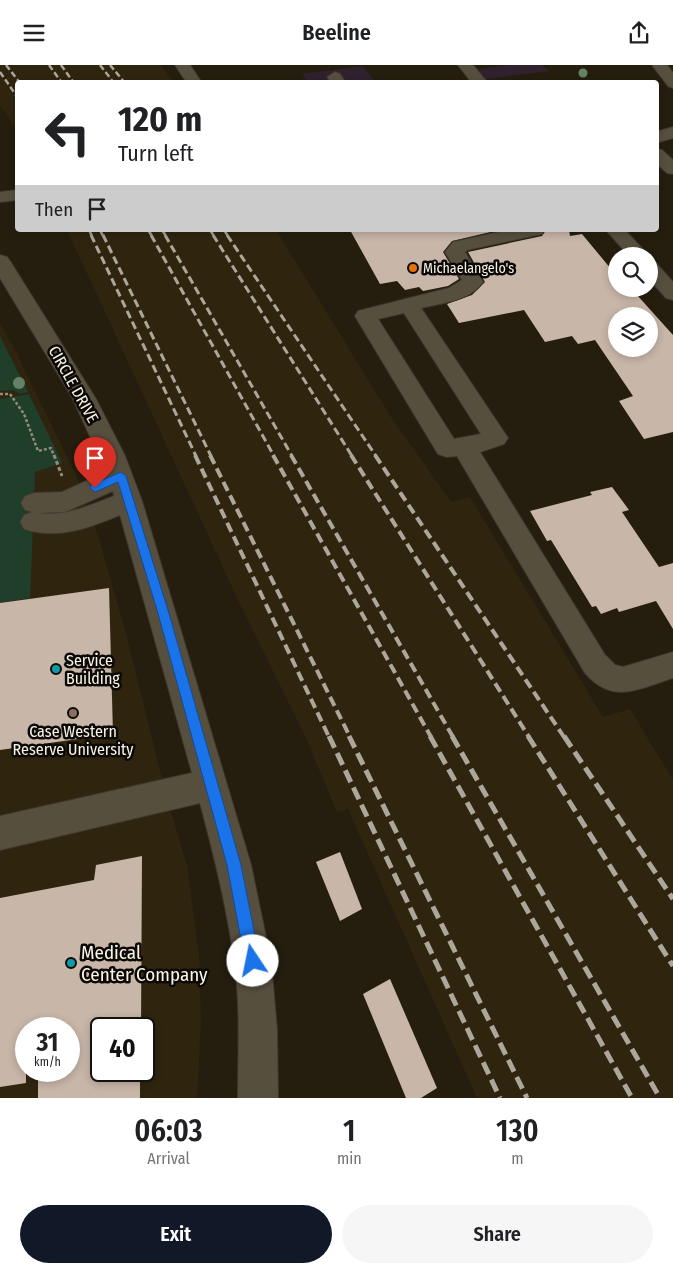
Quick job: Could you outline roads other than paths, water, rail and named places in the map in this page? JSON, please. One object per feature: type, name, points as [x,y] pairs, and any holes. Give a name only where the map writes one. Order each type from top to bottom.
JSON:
[{"type":"street","points":[[182,65],[194,80]]},
{"type":"street","points":[[465,65],[478,80]]},
{"type":"street","points":[[659,65],[673,83]]},
{"type":"street","points":[[659,137],[673,132]]},
{"type":"street","points":[[659,157],[673,169]]},
{"type":"street","points":[[0,197],[15,195]]},
{"type":"street","points":[[409,305],[496,439],[464,447],[447,448],[366,316],[409,305],[456,293],[474,282],[455,252],[460,245],[526,232]]},
{"type":"street","points":[[617,232],[631,247]]},
{"type":"street","name":"CIRCLE DRIVE","points":[[0,261],[50,339],[84,399],[125,489],[162,610],[234,865],[253,961],[258,1030],[258,1098]]},
{"type":"street","points":[[658,277],[673,294]]},
{"type":"street","points":[[464,447],[596,663],[606,676],[623,680],[673,665]]},
{"type":"street","points":[[34,513],[47,526],[69,522],[125,489]]},
{"type":"street","points":[[0,833],[211,785]]},
{"type":"railway","points":[[6,65],[18,80]]},
{"type":"railway","points":[[49,65],[60,80]]},
{"type":"railway","points":[[61,65],[72,80]]},
{"type":"railway","points":[[100,65],[112,80]]},
{"type":"railway","points":[[110,65],[122,80]]},
{"type":"railway","points":[[0,72],[15,94]]},
{"type":"railway","points":[[90,232],[92,236]]},
{"type":"railway","points":[[101,232],[103,236]]},
{"type":"railway","points":[[149,232],[152,236]]},
{"type":"railway","points":[[163,232],[166,236]]},
{"type":"railway","points":[[211,232],[214,236]]},
{"type":"railway","points":[[225,232],[228,236]]},
{"type":"railway","points":[[91,235],[196,456]]},
{"type":"railway","points":[[103,235],[211,456]]},
{"type":"railway","points":[[151,235],[274,456]]},
{"type":"railway","points":[[165,235],[292,456]]},
{"type":"railway","points":[[213,235],[352,456]]},
{"type":"railway","points":[[227,235],[376,456]]},
{"type":"railway","points":[[195,455],[329,737]]},
{"type":"railway","points":[[210,455],[350,737]]},
{"type":"railway","points":[[273,455],[431,737]]},
{"type":"railway","points":[[291,455],[453,737]]},
{"type":"railway","points":[[351,455],[529,737]]},
{"type":"railway","points":[[375,455],[564,737]]},
{"type":"railway","points":[[329,736],[500,1098]]},
{"type":"railway","points":[[349,736],[527,1098]]},
{"type":"railway","points":[[430,736],[632,1098]]},
{"type":"railway","points":[[452,736],[660,1098]]},
{"type":"railway","points":[[528,736],[673,966]]},
{"type":"railway","points":[[564,736],[673,899]]},
{"type":"place","name":"Michaelangelo's","points":[[413,268]]},
{"type":"place","name":"Service Building","points":[[56,669]]},
{"type":"place","name":"Case Western Reserve University","points":[[73,713]]},
{"type":"place","name":"Medical Center Company","points":[[71,963]]}]
